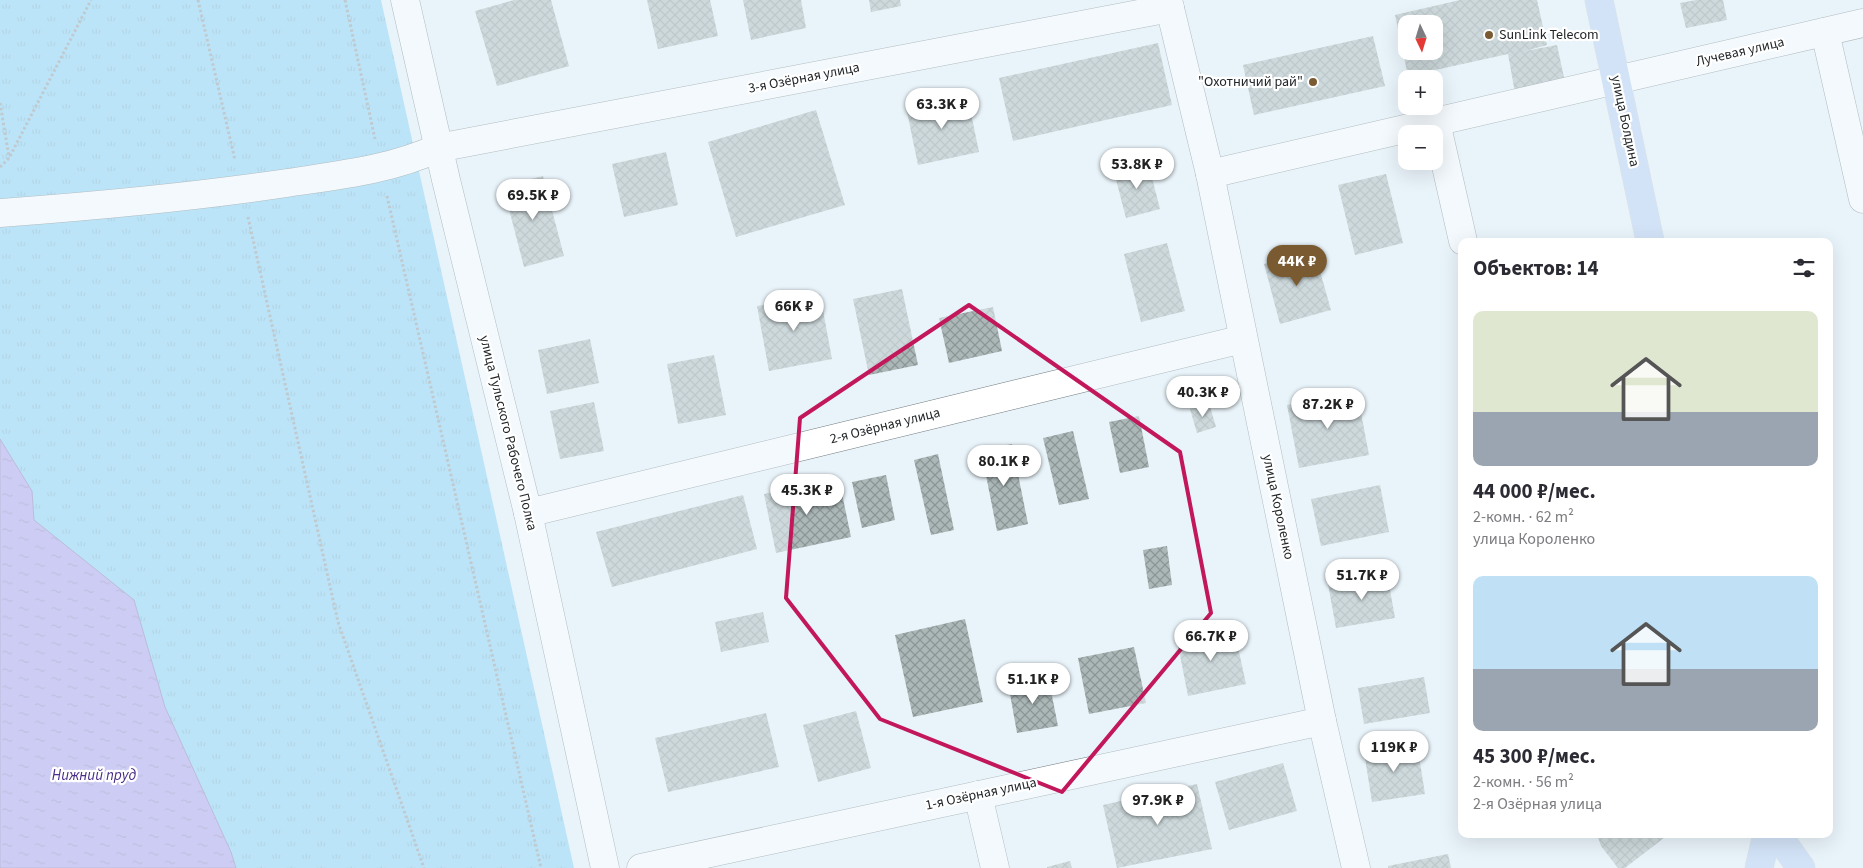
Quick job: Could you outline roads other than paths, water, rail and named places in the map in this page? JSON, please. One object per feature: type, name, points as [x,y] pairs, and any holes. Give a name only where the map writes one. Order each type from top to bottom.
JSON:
[{"type":"main road","name":"улица Болдина","points":[[1599,0],[1649,238]]},
{"type":"main road","points":[[1759,868],[1766,838]]},
{"type":"main road","points":[[1780,838],[1801,868]]},
{"type":"street","name":"улица Тульского Рабочего Полка","points":[[405,0],[438,148],[528,514],[605,868]]},
{"type":"street","name":"3-я Озёрная улица","points":[[0,213],[241,190],[381,169],[416,158],[438,148],[1169,4]]},
{"type":"street","name":"улица Короленко","points":[[1169,4],[1210,174],[1322,721],[1356,868]]},
{"type":"street","name":"Лучевая улица","points":[[1210,174],[1863,23]]},
{"type":"street","points":[[1826,32],[1863,199]]},
{"type":"street","points":[[1436,122],[1462,238]]},
{"type":"street","name":"2-я Озёрная улица","points":[[528,514],[1243,339]]},
{"type":"street","name":"1-я Озёрная улица","points":[[641,868],[1322,721]]},
{"type":"street","points":[[978,795],[995,868]]},
{"type":"water","name":"Нижний пруд","points":[[0,439],[32,491],[34,520],[134,600],[165,707],[231,852],[236,868],[0,868]]},
{"type":"place","name":"SunLink Telecom","points":[[1489,35]]},
{"type":"place","name":"\"Охотничий рай\"","points":[[1313,82]]}]
